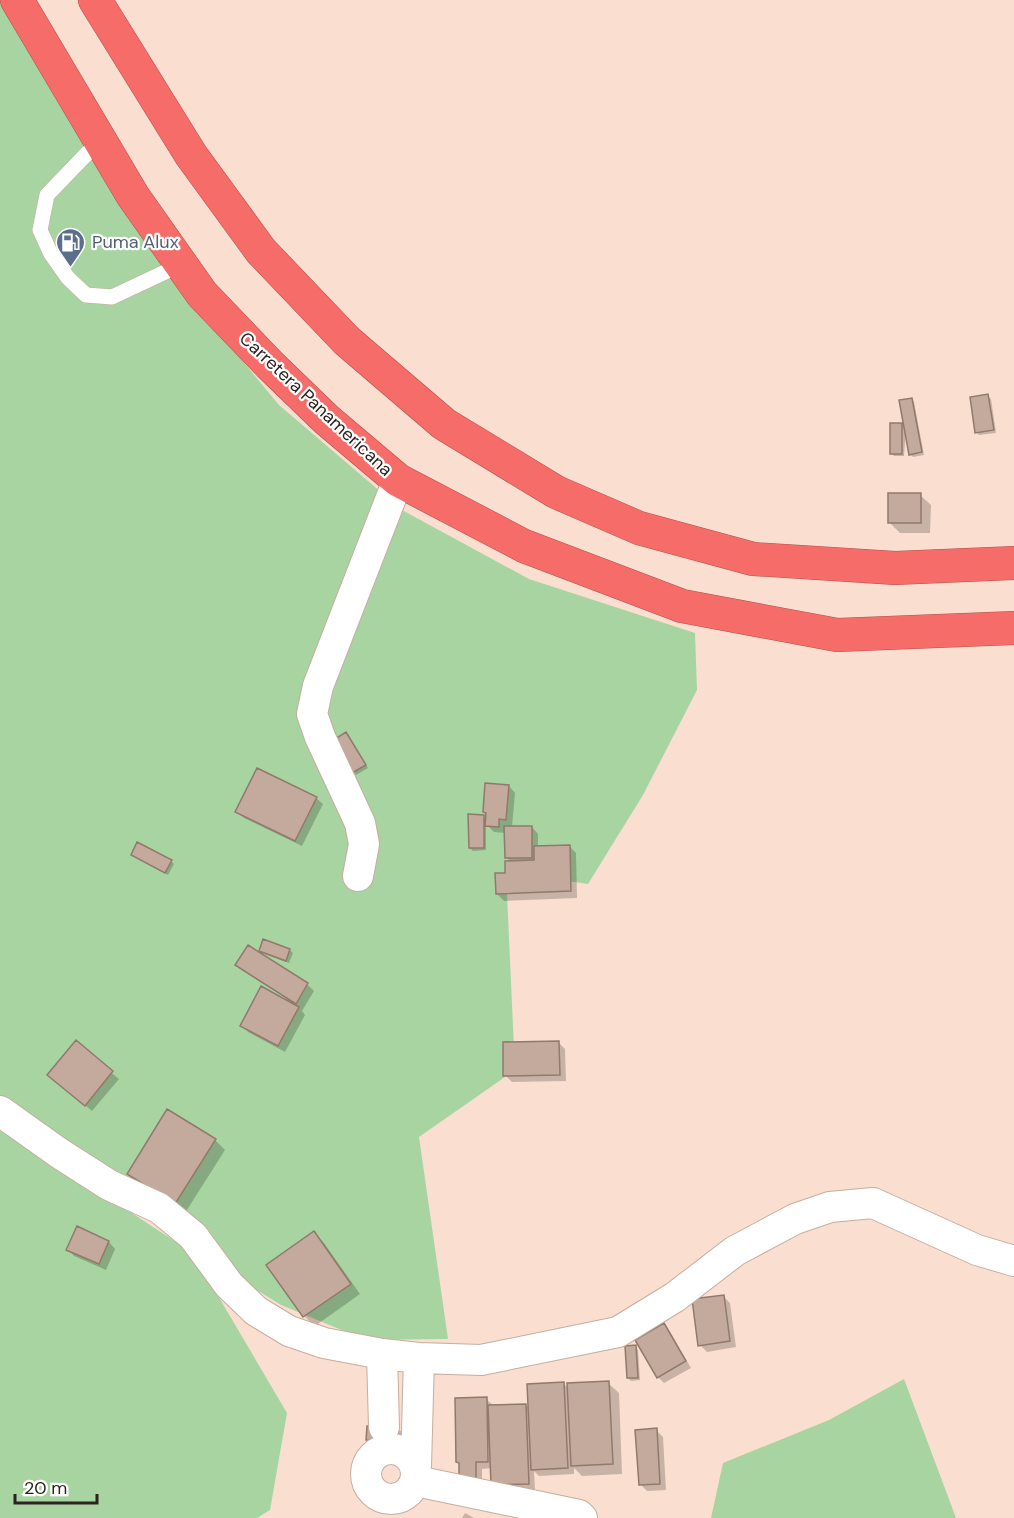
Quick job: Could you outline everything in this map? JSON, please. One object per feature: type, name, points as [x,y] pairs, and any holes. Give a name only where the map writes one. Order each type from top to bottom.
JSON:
[{"type":"highway","name":"Carretera Panamericana","points":[[17,0],[133,196],[202,294],[327,420],[398,480],[524,546],[682,606],[837,635],[1014,628]]},
{"type":"highway","points":[[94,0],[191,155],[261,251],[347,341],[444,424],[556,492],[639,528],[753,559],[895,568],[1014,563]]},
{"type":"street","points":[[358,876],[363,844],[360,823],[320,737],[312,714],[318,686],[398,480]]},
{"type":"street","points":[[0,1111],[109,1185],[159,1208],[193,1236],[229,1285],[256,1311],[288,1331],[324,1343],[382,1354],[481,1360],[618,1332],[675,1297],[735,1251],[795,1219],[830,1207],[873,1203],[977,1250],[1014,1261]]},
{"type":"street","points":[[382,1354],[384,1439],[372,1457],[366,1472],[377,1508],[408,1494],[416,1473],[419,1358]]},
{"type":"street","points":[[384,1439],[408,1455],[416,1473]]},
{"type":"street","points":[[416,1473],[579,1515],[582,1518]]},
{"type":"lane","points":[[100,140],[47,195],[40,230],[51,254],[68,278],[86,295],[112,297],[180,265]]},
{"type":"green space","points":[[0,0],[4,0],[155,255],[279,405],[402,510],[529,579],[695,633],[697,690],[643,795],[588,884],[506,872],[515,1070],[419,1137],[448,1339],[366,1340],[281,1305],[234,1276],[117,1176],[0,1098]]},
{"type":"green space","points":[[0,1131],[182,1246],[217,1294],[287,1413],[270,1510],[257,1518],[0,1518]]},
{"type":"green space","points":[[904,1379],[956,1518],[711,1518],[723,1463],[829,1420]]},
{"type":"building","points":[[988,394],[994,430],[975,433],[970,397]]},
{"type":"building","points":[[912,398],[922,452],[909,455],[899,400]]},
{"type":"building","points":[[890,423],[902,423],[902,454],[890,454]]},
{"type":"building","points":[[888,493],[921,493],[921,523],[888,523]]},
{"type":"building","points":[[346,732],[366,765],[352,773],[332,741]]},
{"type":"building","points":[[257,768],[317,797],[295,841],[235,812]]},
{"type":"building","points":[[485,783],[509,785],[506,820],[499,819],[499,827],[485,826],[486,813],[483,812]]},
{"type":"building","points":[[468,814],[484,815],[484,848],[469,848]]},
{"type":"building","points":[[504,826],[532,826],[532,858],[505,858]]},
{"type":"building","points":[[137,842],[172,860],[165,873],[131,855]]},
{"type":"building","points":[[570,845],[571,891],[496,894],[495,873],[505,873],[505,861],[534,860],[534,846]]},
{"type":"building","points":[[263,939],[290,949],[286,961],[259,951]]},
{"type":"building","points":[[248,945],[308,983],[296,1004],[235,965]]},
{"type":"building","points":[[261,986],[299,1007],[278,1046],[240,1026]]},
{"type":"building","points":[[76,1040],[113,1071],[85,1106],[47,1075]]},
{"type":"building","points":[[559,1041],[560,1075],[503,1076],[503,1042]]},
{"type":"building","points":[[167,1109],[216,1139],[175,1204],[127,1174]]},
{"type":"building","points":[[77,1226],[109,1241],[99,1264],[66,1250]]},
{"type":"building","points":[[314,1231],[351,1284],[303,1317],[266,1265]]},
{"type":"building","points":[[724,1295],[730,1341],[698,1346],[692,1299]]},
{"type":"building","points":[[664,1323],[686,1361],[657,1378],[635,1340]]},
{"type":"building","points":[[636,1345],[638,1378],[627,1378],[625,1346]]},
{"type":"building","points":[[609,1381],[613,1464],[571,1466],[567,1383]]},
{"type":"building","points":[[564,1382],[568,1468],[531,1470],[527,1384]]},
{"type":"building","points":[[487,1397],[488,1462],[476,1462],[476,1478],[459,1478],[459,1463],[456,1462],[455,1398]]},
{"type":"building","points":[[526,1404],[529,1484],[491,1485],[488,1405]]},
{"type":"building","points":[[367,1426],[398,1428],[398,1441],[366,1440]]},
{"type":"building","points":[[657,1428],[660,1484],[639,1485],[635,1430]]},
{"type":"place","name":"Puma Alux","points":[[71,268]]}]
